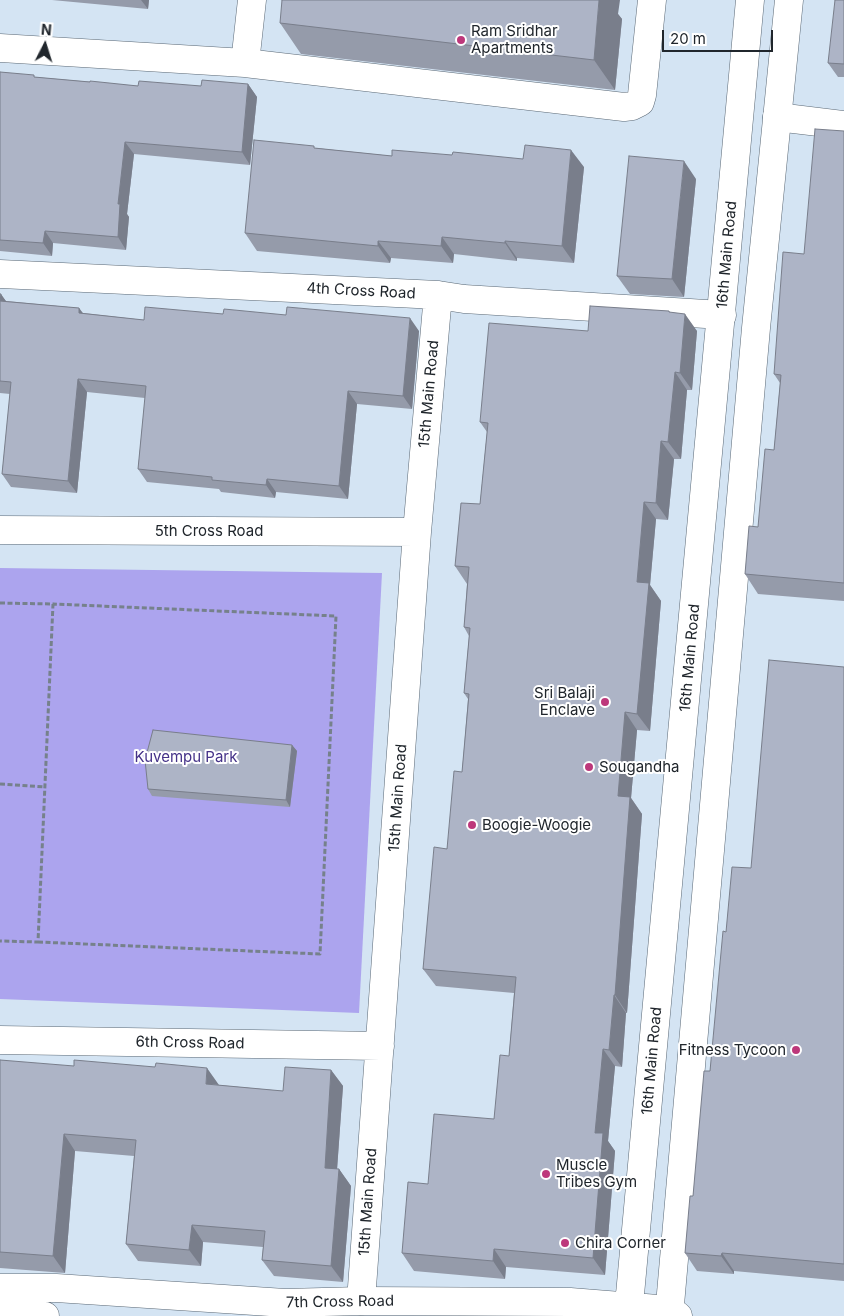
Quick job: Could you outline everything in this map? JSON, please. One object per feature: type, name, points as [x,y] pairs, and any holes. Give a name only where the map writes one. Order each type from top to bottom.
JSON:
[{"type":"street","points":[[246,63],[252,0]]},
{"type":"street","points":[[0,48],[246,63],[624,107],[640,102],[642,95],[652,0]]},
{"type":"street","name":"16th Main Road","points":[[629,1311],[750,0]]},
{"type":"street","points":[[672,1314],[756,328],[789,0]]},
{"type":"street","points":[[777,117],[844,124]]},
{"type":"street","name":"4th Cross Road","points":[[0,274],[438,295],[464,299],[722,315]]},
{"type":"street","name":"15th Main Road","points":[[361,1301],[417,532],[438,295]]},
{"type":"street","name":"5th Cross Road","points":[[0,530],[417,532]]},
{"type":"street","name":"6th Cross Road","points":[[0,1040],[380,1046]]},
{"type":"street","name":"7th Cross Road","points":[[0,1288],[56,1288],[285,1303],[361,1301],[570,1302],[629,1311],[672,1314]]},
{"type":"street","points":[[0,1315],[45,1316]]},
{"type":"path","points":[[0,603],[336,616],[320,954],[0,941]]},
{"type":"path","points":[[38,942],[53,604]]},
{"type":"path","points":[[0,784],[45,786]]},
{"type":"green space","name":"Kuvempu Park","points":[[0,568],[382,573],[359,1013],[0,999]]},
{"type":"building","points":[[282,0],[599,0],[594,60],[280,23]]},
{"type":"building","points":[[835,0],[844,0],[844,64],[828,63]]},
{"type":"building","points":[[0,72],[34,75],[34,77],[138,86],[139,81],[201,86],[202,80],[248,84],[242,152],[125,142],[118,204],[120,204],[118,237],[45,231],[43,243],[0,240]]},
{"type":"building","points":[[815,129],[844,131],[844,583],[745,574],[749,526],[758,527],[765,449],[774,450],[781,375],[774,374],[783,252],[804,254]]},
{"type":"building","points":[[254,140],[392,156],[392,150],[452,155],[453,152],[523,159],[525,145],[571,150],[562,246],[442,237],[441,246],[378,241],[378,246],[245,233]]},
{"type":"building","points":[[629,156],[684,161],[672,279],[617,276]]},
{"type":"building","points":[[0,301],[79,308],[79,313],[144,320],[145,307],[223,314],[224,309],[286,315],[287,307],[410,318],[403,396],[348,391],[339,486],[267,479],[266,485],[212,480],[212,477],[138,469],[146,386],[78,379],[68,481],[2,474],[11,382],[0,381]]},
{"type":"building","points":[[590,306],[669,311],[685,314],[680,373],[675,372],[668,442],[661,441],[656,503],[644,502],[637,582],[649,583],[637,714],[625,712],[618,796],[630,797],[615,995],[609,1050],[603,1049],[595,1133],[603,1133],[593,1258],[494,1249],[493,1261],[402,1253],[408,1182],[428,1184],[434,1114],[494,1119],[500,1055],[509,1056],[516,977],[423,969],[434,847],[447,849],[454,771],[462,772],[469,694],[464,693],[470,628],[464,627],[469,567],[455,566],[461,503],[480,504],[488,423],[480,422],[489,323],[588,331]]},
{"type":"building","points":[[769,660],[844,667],[844,1264],[722,1253],[721,1256],[685,1253],[690,1196],[693,1196],[704,1071],[710,1071],[723,931],[726,932],[732,867],[751,868]]},
{"type":"building","points":[[153,730],[292,745],[286,800],[148,789],[145,760]]},
{"type":"building","points":[[0,1060],[74,1066],[74,1060],[155,1067],[156,1063],[207,1068],[206,1084],[283,1091],[285,1067],[331,1070],[325,1168],[339,1169],[331,1266],[262,1260],[265,1231],[192,1225],[189,1250],[126,1244],[136,1140],[64,1134],[53,1256],[0,1252]]},
{"type":"place","name":"Ram Sridhar Apartments","points":[[461,40]]},
{"type":"place","name":"Sri Balaji Enclave","points":[[605,702]]},
{"type":"place","name":"Sougandha","points":[[589,767]]},
{"type":"place","name":"Boogie-Woogie","points":[[472,825]]},
{"type":"place","name":"Fitness Tycoon","points":[[796,1050]]},
{"type":"place","name":"Muscle Tribes Gym","points":[[546,1174]]},
{"type":"place","name":"Chira Corner","points":[[565,1243]]}]
